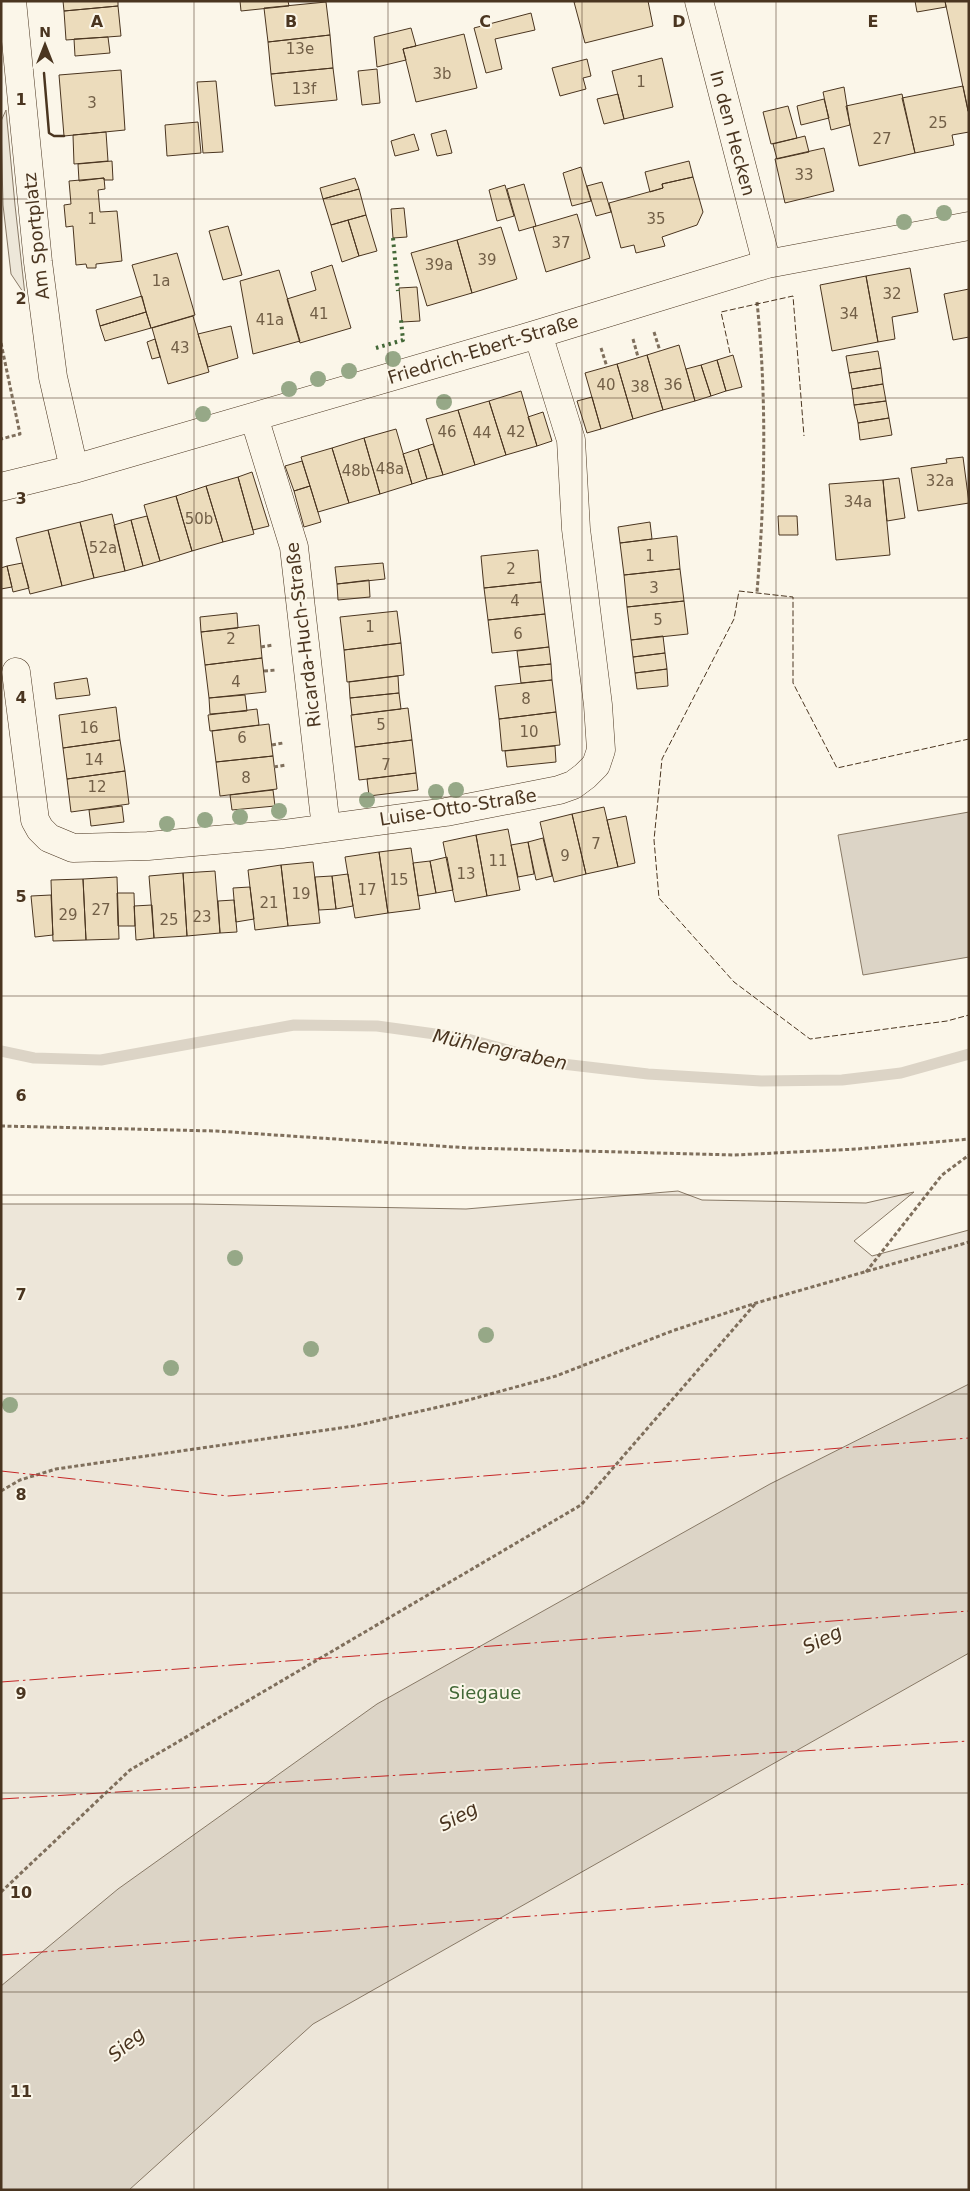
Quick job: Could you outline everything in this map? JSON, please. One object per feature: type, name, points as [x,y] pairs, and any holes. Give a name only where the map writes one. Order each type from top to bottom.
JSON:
[{"type":"street","name":"Am Sportplatz","points":[[12,1],[38,262],[53,378],[74,469]]},
{"type":"street","name":"In den Hecken","points":[[699,1],[759,267]]},
{"type":"street","name":"Friedrich-Ebert-Straße","points":[[1,487],[74,469],[254,417],[759,267],[969,226]]},
{"type":"street","name":"Luise-Otto-Straße","points":[[16,672],[36,820],[40,829],[49,838],[73,848],[148,846],[326,828],[446,812],[573,786],[596,765],[600,750],[598,704],[576,528],[571,440],[538,334]]},
{"type":"street","name":"Ricarda-Huch-Straße","points":[[254,417],[294,547],[326,828]]},
{"type":"path","points":[[757,592],[762,527],[765,429],[757,303],[759,267]]},
{"type":"path","points":[[1,343],[20,434],[1,439]]},
{"type":"path","points":[[1,1126],[216,1131],[469,1148],[724,1154],[857,1149],[969,1139]]},
{"type":"path","points":[[866,1272],[942,1175],[969,1155]]},
{"type":"path","points":[[1,1491],[20,1480],[56,1469],[354,1426],[461,1402],[556,1376],[672,1330],[756,1303],[969,1242]]},
{"type":"path","points":[[1,1892],[130,1770],[581,1505],[756,1303]]},
{"type":"green space","name":"Siegaue","points":[[678,1191],[702,1200],[866,1203],[914,1192],[854,1241],[872,1256],[969,1230],[969,2190],[1,2190],[1,1204],[195,1204],[466,1209]]},
{"type":"shaded area","points":[[6,110],[25,295],[11,274],[3,205],[1,121]]},
{"type":"water","points":[[969,812],[969,957],[863,975],[838,835]]},
{"type":"water","name":"Sieg","points":[[969,1384],[969,1653],[313,2024],[129,2190],[1,2190],[1,1986],[118,1889],[377,1704],[770,1484]]},
{"type":"building","points":[[63,1],[118,1],[118,6],[64,11]]},
{"type":"building","points":[[240,1],[288,1],[289,6],[241,11]]},
{"type":"building","points":[[648,1],[653,26],[585,43],[574,2]]},
{"type":"building","points":[[915,1],[945,1],[946,7],[917,12]]},
{"type":"building","points":[[945,1],[969,1],[969,111],[968,111]]},
{"type":"building","points":[[326,2],[330,35],[268,42],[264,8]]},
{"type":"building","points":[[118,6],[121,36],[66,40],[64,11]]},
{"type":"building","points":[[531,13],[535,30],[495,39],[502,69],[486,73],[474,28]]},
{"type":"building","points":[[411,28],[416,46],[403,49],[406,60],[377,67],[374,37]]},
{"type":"building","points":[[464,34],[477,88],[416,102],[403,49]]},
{"type":"building","points":[[330,35],[333,68],[271,74],[268,42]]},
{"type":"building","points":[[108,37],[110,53],[75,56],[74,39]]},
{"type":"building","points":[[662,58],[673,107],[624,119],[612,71]]},
{"type":"building","points":[[587,59],[591,76],[583,78],[586,89],[560,96],[552,68]]},
{"type":"building","points":[[333,68],[337,100],[275,106],[271,74]]},
{"type":"building","points":[[377,69],[380,103],[362,105],[358,71]]},
{"type":"building","points":[[121,70],[125,130],[64,136],[59,75]]},
{"type":"building","points":[[216,81],[223,152],[203,153],[197,82]]},
{"type":"building","points":[[963,86],[969,115],[969,132],[952,135],[954,145],[915,153],[902,98]]},
{"type":"building","points":[[844,87],[850,125],[831,130],[823,92]]},
{"type":"building","points":[[618,94],[624,119],[604,124],[597,99]]},
{"type":"building","points":[[902,94],[915,153],[859,166],[846,106]]},
{"type":"building","points":[[824,99],[829,118],[801,125],[797,106]]},
{"type":"building","points":[[788,106],[797,138],[771,144],[763,112]]},
{"type":"building","points":[[198,122],[201,153],[167,156],[165,125]]},
{"type":"building","points":[[446,130],[452,153],[437,156],[431,134]]},
{"type":"building","points":[[106,132],[108,161],[74,164],[73,135]]},
{"type":"building","points":[[414,134],[419,150],[395,156],[391,141]]},
{"type":"building","points":[[805,136],[809,152],[777,159],[773,144]]},
{"type":"building","points":[[824,148],[834,191],[785,203],[775,159]]},
{"type":"building","points":[[112,161],[113,180],[104,180],[104,178],[79,181],[78,164]]},
{"type":"building","points":[[689,161],[693,177],[662,184],[663,188],[650,192],[645,172]]},
{"type":"building","points":[[581,167],[591,201],[572,206],[563,173]]},
{"type":"building","points":[[693,177],[703,212],[697,225],[662,237],[665,246],[636,253],[634,245],[621,248],[609,203],[663,188],[662,184]]},
{"type":"building","points":[[104,178],[105,189],[98,190],[100,212],[117,211],[122,261],[96,264],[96,268],[87,268],[86,264],[76,265],[73,226],[66,227],[64,205],[71,204],[69,181]]},
{"type":"building","points":[[355,178],[359,189],[323,199],[320,188]]},
{"type":"building","points":[[602,182],[611,212],[596,216],[587,186]]},
{"type":"building","points":[[524,184],[536,226],[519,231],[507,189]]},
{"type":"building","points":[[505,185],[514,216],[497,221],[489,190]]},
{"type":"building","points":[[359,189],[366,215],[331,225],[323,199]]},
{"type":"building","points":[[404,208],[407,237],[393,238],[391,209]]},
{"type":"building","points":[[577,214],[590,258],[546,272],[533,227]]},
{"type":"building","points":[[366,215],[377,251],[359,256],[348,220]]},
{"type":"building","points":[[348,220],[359,256],[342,262],[331,225]]},
{"type":"building","points":[[228,226],[242,275],[223,280],[209,231]]},
{"type":"building","points":[[501,227],[517,279],[472,293],[457,240]]},
{"type":"building","points":[[457,240],[472,293],[427,306],[411,253]]},
{"type":"building","points":[[177,253],[195,315],[151,328],[132,265]]},
{"type":"building","points":[[332,265],[351,328],[300,343],[287,299],[316,290],[311,272]]},
{"type":"building","points":[[910,268],[918,312],[892,317],[895,339],[878,342],[866,276]]},
{"type":"building","points":[[279,270],[300,341],[253,354],[240,281]]},
{"type":"building","points":[[866,276],[878,342],[832,351],[820,285]]},
{"type":"building","points":[[417,287],[420,321],[402,322],[399,288]]},
{"type":"building","points":[[969,289],[969,337],[953,340],[944,294]]},
{"type":"building","points":[[142,296],[146,312],[100,326],[96,310]]},
{"type":"building","points":[[146,312],[151,328],[105,341],[100,326]]},
{"type":"building","points":[[193,316],[209,372],[168,384],[152,328]]},
{"type":"building","points":[[231,326],[238,358],[208,367],[198,334]]},
{"type":"building","points":[[155,339],[160,357],[152,359],[147,342]]},
{"type":"building","points":[[679,345],[695,401],[663,410],[647,355]]},
{"type":"building","points":[[878,351],[881,368],[849,373],[846,356]]},
{"type":"building","points":[[647,355],[663,410],[633,419],[617,364]]},
{"type":"building","points":[[733,355],[742,387],[726,391],[717,360]]},
{"type":"building","points":[[717,360],[726,391],[711,396],[701,365]]},
{"type":"building","points":[[617,364],[633,419],[601,429],[585,373]]},
{"type":"building","points":[[701,365],[711,396],[695,401],[686,369]]},
{"type":"building","points":[[881,368],[883,384],[852,389],[849,373]]},
{"type":"building","points":[[883,384],[886,401],[854,405],[852,389]]},
{"type":"building","points":[[521,391],[537,446],[506,455],[489,401]]},
{"type":"building","points":[[592,397],[601,429],[587,433],[577,401]]},
{"type":"building","points":[[489,401],[506,455],[475,465],[458,410]]},
{"type":"building","points":[[886,401],[889,418],[858,423],[854,405]]},
{"type":"building","points":[[458,410],[475,465],[443,475],[426,419]]},
{"type":"building","points":[[543,412],[552,441],[537,446],[528,417]]},
{"type":"building","points":[[889,418],[892,435],[860,440],[858,423]]},
{"type":"building","points":[[396,429],[412,484],[380,494],[364,438]]},
{"type":"building","points":[[364,438],[380,494],[349,503],[332,448]]},
{"type":"building","points":[[433,444],[443,475],[427,479],[418,449]]},
{"type":"building","points":[[332,448],[349,503],[318,512],[301,457]]},
{"type":"building","points":[[418,449],[427,479],[412,484],[403,454]]},
{"type":"building","points":[[963,457],[969,503],[918,511],[911,468],[947,463],[946,459]]},
{"type":"building","points":[[302,461],[310,486],[294,491],[285,466]]},
{"type":"building","points":[[252,472],[269,526],[253,530],[238,477]]},
{"type":"building","points":[[238,477],[254,534],[223,542],[206,486]]},
{"type":"building","points":[[899,478],[905,518],[887,521],[883,480]]},
{"type":"building","points":[[883,480],[890,555],[836,560],[829,484]]},
{"type":"building","points":[[206,486],[223,542],[192,551],[176,496]]},
{"type":"building","points":[[310,486],[321,522],[304,527],[294,491]]},
{"type":"building","points":[[176,496],[192,551],[160,561],[144,505]]},
{"type":"building","points":[[112,514],[125,571],[94,578],[80,522]]},
{"type":"building","points":[[147,516],[160,561],[143,566],[131,520]]},
{"type":"building","points":[[778,516],[797,516],[798,535],[779,535]]},
{"type":"building","points":[[131,520],[143,566],[125,571],[114,525]]},
{"type":"building","points":[[80,522],[94,578],[62,586],[48,530]]},
{"type":"building","points":[[650,522],[652,539],[620,543],[618,527]]},
{"type":"building","points":[[48,530],[62,586],[30,594],[16,538]]},
{"type":"building","points":[[677,536],[680,569],[624,575],[620,543]]},
{"type":"building","points":[[538,550],[541,582],[484,588],[481,556]]},
{"type":"building","points":[[22,563],[29,588],[13,592],[7,566]]},
{"type":"building","points":[[383,563],[385,579],[337,584],[335,567]]},
{"type":"building","points":[[7,566],[12,587],[1,589],[1,568]]},
{"type":"building","points":[[680,569],[684,601],[627,607],[624,575]]},
{"type":"building","points":[[369,580],[370,597],[338,600],[337,584]]},
{"type":"building","points":[[541,582],[545,614],[488,620],[484,588]]},
{"type":"building","points":[[684,601],[688,634],[631,640],[627,607]]},
{"type":"building","points":[[397,611],[401,643],[344,650],[340,617]]},
{"type":"building","points":[[237,613],[238,628],[201,632],[200,617]]},
{"type":"building","points":[[545,614],[549,647],[492,653],[488,620]]},
{"type":"building","points":[[259,625],[262,658],[205,665],[201,632]]},
{"type":"building","points":[[663,636],[665,653],[633,657],[631,640]]},
{"type":"building","points":[[401,643],[404,675],[347,682],[344,650]]},
{"type":"building","points":[[549,647],[551,664],[519,667],[517,651]]},
{"type":"building","points":[[665,653],[667,669],[635,673],[633,657]]},
{"type":"building","points":[[262,658],[266,692],[209,698],[205,665]]},
{"type":"building","points":[[551,664],[552,680],[521,683],[519,667]]},
{"type":"building","points":[[667,669],[668,686],[637,689],[635,673]]},
{"type":"building","points":[[398,676],[399,693],[350,698],[349,682]]},
{"type":"building","points":[[87,678],[90,695],[56,699],[54,683]]},
{"type":"building","points":[[552,680],[556,712],[499,719],[495,686]]},
{"type":"building","points":[[399,693],[401,709],[352,715],[350,698]]},
{"type":"building","points":[[245,695],[247,711],[210,714],[209,698]]},
{"type":"building","points":[[116,707],[120,740],[63,748],[59,715]]},
{"type":"building","points":[[408,708],[412,740],[355,747],[351,715]]},
{"type":"building","points":[[257,709],[259,725],[210,731],[208,715]]},
{"type":"building","points":[[556,712],[560,745],[502,751],[499,719]]},
{"type":"building","points":[[269,724],[273,756],[216,762],[212,731]]},
{"type":"building","points":[[120,740],[125,771],[67,779],[63,748]]},
{"type":"building","points":[[412,740],[416,773],[359,780],[355,747]]},
{"type":"building","points":[[555,746],[556,762],[507,767],[505,751]]},
{"type":"building","points":[[273,756],[277,789],[220,796],[216,762]]},
{"type":"building","points":[[125,771],[129,804],[71,812],[67,779]]},
{"type":"building","points":[[416,773],[418,790],[369,796],[367,779]]},
{"type":"building","points":[[273,790],[275,806],[232,810],[230,795]]},
{"type":"building","points":[[122,806],[124,822],[91,826],[89,810]]},
{"type":"building","points":[[604,807],[618,867],[586,874],[572,814]]},
{"type":"building","points":[[572,814],[586,874],[554,882],[540,822]]},
{"type":"building","points":[[626,816],[635,863],[618,867],[607,820]]},
{"type":"building","points":[[508,829],[520,890],[487,896],[476,835]]},
{"type":"building","points":[[476,835],[487,896],[455,902],[443,842]]},
{"type":"building","points":[[543,838],[552,876],[536,880],[528,842]]},
{"type":"building","points":[[528,842],[534,874],[518,877],[511,845]]},
{"type":"building","points":[[411,848],[420,909],[388,913],[379,852]]},
{"type":"building","points":[[379,852],[388,913],[355,918],[345,857]]},
{"type":"building","points":[[447,857],[453,890],[436,893],[430,861]]},
{"type":"building","points":[[430,861],[436,893],[418,896],[413,863]]},
{"type":"building","points":[[313,862],[320,923],[288,926],[281,865]]},
{"type":"building","points":[[281,865],[288,926],[255,930],[248,870]]},
{"type":"building","points":[[215,871],[220,933],[187,936],[183,873]]},
{"type":"building","points":[[183,873],[187,936],[154,938],[149,876]]},
{"type":"building","points":[[348,874],[353,906],[336,909],[332,876]]},
{"type":"building","points":[[332,876],[336,909],[319,910],[315,877]]},
{"type":"building","points":[[117,877],[119,939],[86,940],[83,879]]},
{"type":"building","points":[[83,879],[86,940],[53,941],[51,880]]},
{"type":"building","points":[[250,887],[254,919],[236,922],[233,888]]},
{"type":"building","points":[[117,893],[134,893],[135,926],[118,926]]},
{"type":"building","points":[[51,895],[53,935],[35,937],[31,896]]},
{"type":"building","points":[[234,900],[237,932],[220,933],[218,901]]},
{"type":"building","points":[[152,905],[154,938],[136,940],[134,906]]},
{"type":"waterway","name":"Mühlengraben","points":[[1,1051],[34,1058],[101,1060],[294,1025],[377,1026],[464,1038],[554,1063],[648,1074],[761,1081],[842,1080],[901,1073],[969,1054]]},
{"type":"hedge","points":[[393,238],[398,291]]},
{"type":"hedge","points":[[376,348],[403,340],[401,320]]},
{"type":"fence","points":[[730,353],[721,312],[793,296],[804,436]]},
{"type":"fence","points":[[969,739],[837,768],[793,683],[793,597],[739,591],[734,619],[662,759],[654,840],[659,898],[734,982],[810,1039],[947,1021],[969,1015]]},
{"type":"wall","points":[[44,73],[49,133],[54,136],[64,136]]},
{"type":"power","points":[[1,1471],[228,1496],[969,1438]]},
{"type":"power","points":[[1,1682],[969,1611]]},
{"type":"power","points":[[1,1799],[969,1741]]},
{"type":"power","points":[[1,1955],[969,1884]]}]
